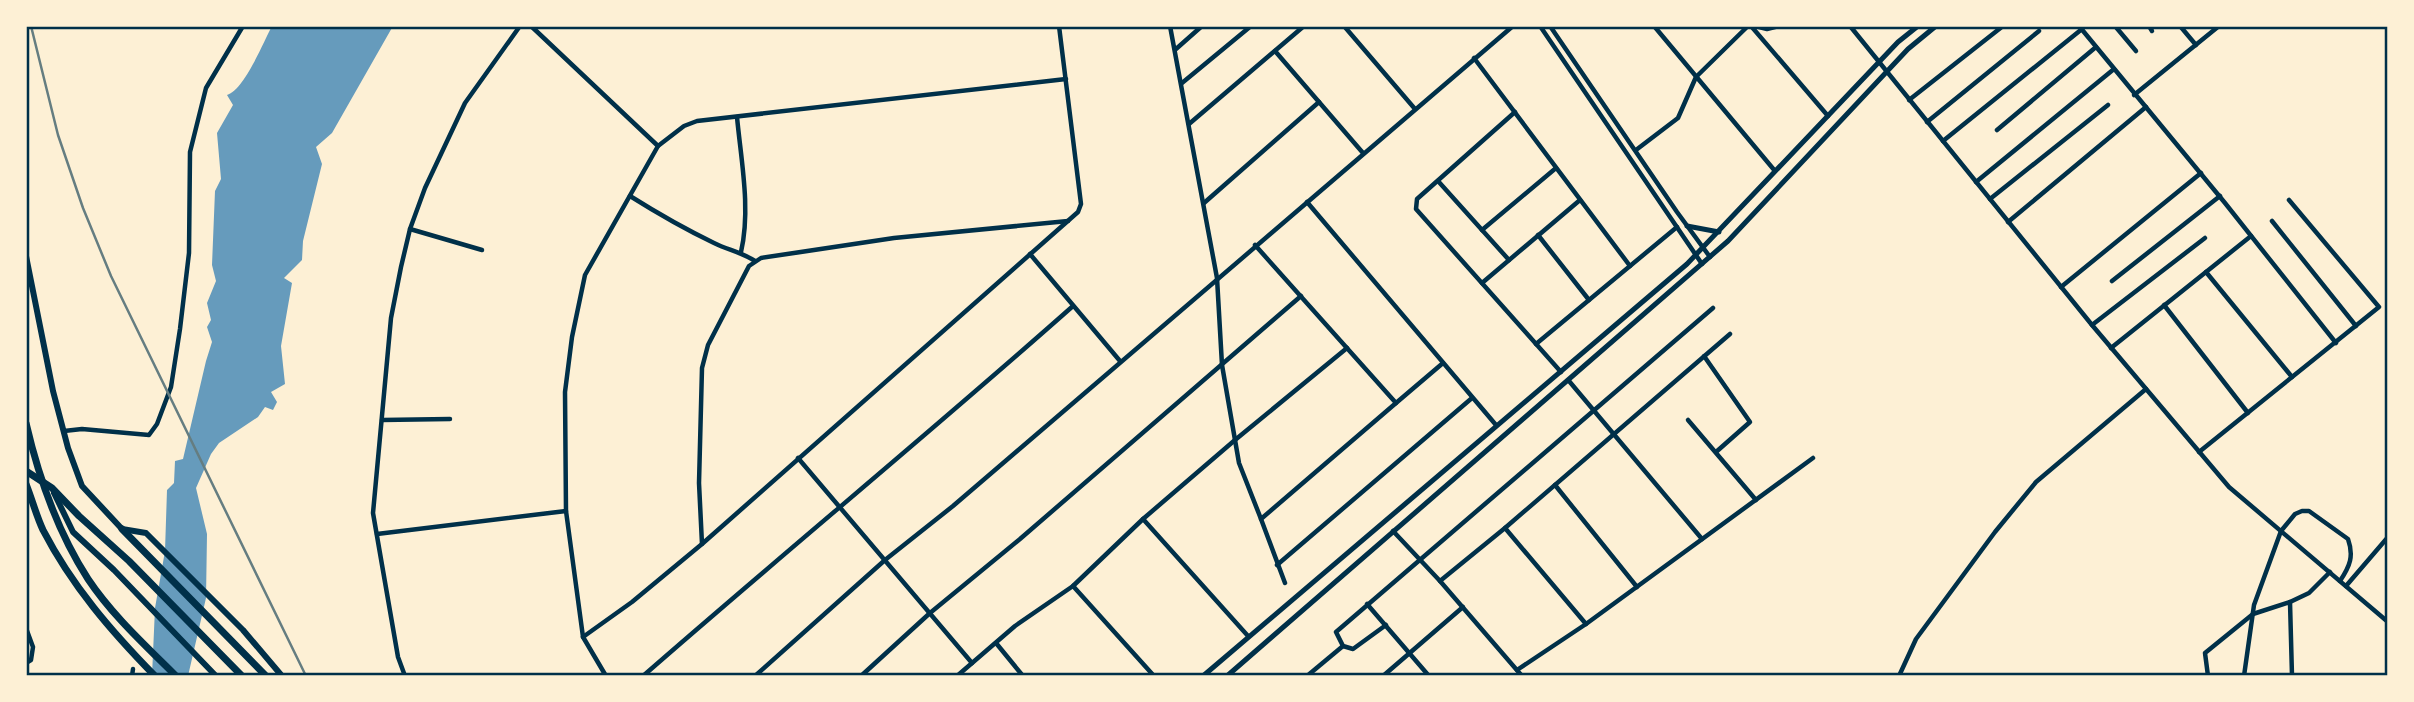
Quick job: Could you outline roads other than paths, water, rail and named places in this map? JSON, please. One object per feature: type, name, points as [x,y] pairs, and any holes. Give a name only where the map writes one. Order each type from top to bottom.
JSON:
[{"type":"main road","points":[[26,256],[53,391],[82,486],[266,676]]},
{"type":"main road","points":[[26,423],[37,469],[55,519],[89,580],[105,601],[176,676]]},
{"type":"main road","points":[[26,471],[52,488],[129,561],[242,676]]},
{"type":"main road","points":[[26,484],[43,528],[73,581],[92,608],[155,676]]},
{"type":"main road","points":[[52,488],[73,532],[216,676]]},
{"type":"main road","points":[[122,529],[146,533],[232,619],[282,676]]},
{"type":"street","points":[[64,431],[82,429],[149,435],[157,425],[171,387],[180,330],[189,253],[190,152],[206,88],[243,26]]},
{"type":"street","points":[[405,676],[398,657],[373,513],[391,318],[410,229],[425,188],[465,103],[520,26]]},
{"type":"street","points":[[531,26],[658,146]]},
{"type":"street","points":[[583,637],[632,602],[702,544],[1078,212],[1081,204],[1059,26]]},
{"type":"street","points":[[1170,26],[1217,278],[1222,365],[1239,463],[1285,583]]},
{"type":"street","points":[[1175,49],[1202,26]]},
{"type":"street","points":[[1182,84],[1251,26]]},
{"type":"street","points":[[1189,124],[1304,26]]},
{"type":"street","points":[[1344,26],[1415,109]]},
{"type":"street","points":[[755,676],[885,560],[953,506],[1513,26]]},
{"type":"street","points":[[1540,26],[1702,264]]},
{"type":"street","points":[[1550,26],[1710,257]]},
{"type":"street","points":[[1654,26],[1776,172]]},
{"type":"street","points":[[1636,150],[1678,118],[1696,77],[1751,26]]},
{"type":"street","points":[[1751,26],[1767,29],[1779,26]]},
{"type":"street","points":[[1751,26],[1828,116]]},
{"type":"street","points":[[1850,26],[2092,325],[2229,487],[2388,622]]},
{"type":"street","points":[[1203,676],[1704,248],[1898,42],[1918,26]]},
{"type":"street","points":[[1227,676],[1728,241],[1908,49],[1936,26]]},
{"type":"street","points":[[1909,100],[2003,26]]},
{"type":"street","points":[[2115,26],[2136,51]]},
{"type":"street","points":[[2179,26],[2196,45]]},
{"type":"street","points":[[2134,95],[2219,26]]},
{"type":"street","points":[[1943,141],[2080,28],[2220,196],[2336,343]]},
{"type":"street","points":[[1927,122],[2039,31]]},
{"type":"street","points":[[1997,130],[2096,47]]},
{"type":"street","points":[[1275,51],[1363,153]]},
{"type":"street","points":[[1475,58],[1630,266]]},
{"type":"street","points":[[1976,182],[2114,69]]},
{"type":"street","points":[[606,676],[583,637],[566,511],[565,392],[584,275],[658,146],[684,126],[697,121],[1066,79]]},
{"type":"street","points":[[1203,204],[1319,102]]},
{"type":"street","points":[[1990,199],[2108,104]]},
{"type":"street","points":[[2008,222],[2146,107]]},
{"type":"street","points":[[1515,113],[1417,199],[1416,209],[1561,372]]},
{"type":"street","points":[[737,117],[744,195],[745,238],[741,252]]},
{"type":"street","points":[[1482,230],[1556,168]]},
{"type":"street","points":[[2061,287],[2201,173]]},
{"type":"street","points":[[1437,181],[1509,260]]},
{"type":"street","points":[[630,196],[678,226],[730,251],[741,252],[755,261]]},
{"type":"street","points":[[2112,281],[2220,196]]},
{"type":"street","points":[[1482,283],[1580,200]]},
{"type":"street","points":[[2199,452],[2379,307],[2289,200]]},
{"type":"street","points":[[1307,202],[1496,425]]},
{"type":"street","points":[[702,544],[699,483],[702,368],[708,345],[749,266],[761,258],[894,238],[1068,221]]},
{"type":"street","points":[[2272,221],[2356,326]]},
{"type":"street","points":[[1687,226],[1718,232]]},
{"type":"street","points":[[1536,344],[1677,227]]},
{"type":"street","points":[[410,229],[482,250]]},
{"type":"street","points":[[1538,235],[1589,300]]},
{"type":"street","points":[[2111,348],[2251,236]]},
{"type":"street","points":[[2092,325],[2205,238]]},
{"type":"street","points":[[1255,245],[1396,404]]},
{"type":"street","points":[[1030,254],[1120,361]]},
{"type":"street","points":[[2206,272],[2292,377]]},
{"type":"street","points":[[860,676],[1300,296]]},
{"type":"street","points":[[2164,305],[2248,413]]},
{"type":"street","points":[[643,676],[839,506],[970,398],[1073,306]]},
{"type":"street","points":[[1387,625],[1354,649],[1343,646],[1336,632],[1713,308]]},
{"type":"street","points":[[1440,581],[1730,334]]},
{"type":"street","points":[[957,676],[1015,626],[1073,586],[1143,519],[1347,348]]},
{"type":"street","points":[[1704,356],[1750,422],[1716,452]]},
{"type":"street","points":[[1261,519],[1443,363]]},
{"type":"street","points":[[1569,381],[1702,539]]},
{"type":"street","points":[[1899,676],[1916,639],[1995,532],[2036,482],[2146,389]]},
{"type":"street","points":[[1277,565],[1472,398]]},
{"type":"street","points":[[382,420],[450,419]]},
{"type":"street","points":[[1688,420],[1756,500]]},
{"type":"street","points":[[798,458],[972,663]]},
{"type":"street","points":[[1517,670],[1586,624],[1813,458]]},
{"type":"street","points":[[1555,485],[1637,587]]},
{"type":"street","points":[[377,534],[566,511]]},
{"type":"street","points":[[2244,676],[2254,605],[2281,531],[2295,514],[2302,511],[2317,515],[2348,539],[2352,550],[2349,568],[2340,580]]},
{"type":"street","points":[[1143,519],[1248,636]]},
{"type":"street","points":[[1505,528],[1586,624]]},
{"type":"street","points":[[1393,531],[1522,676]]},
{"type":"street","points":[[2346,586],[2388,537]]},
{"type":"street","points":[[2208,676],[2205,653],[2253,614],[2309,593],[2330,572]]},
{"type":"street","points":[[1073,586],[1154,676]]},
{"type":"street","points":[[2290,602],[2292,676]]},
{"type":"street","points":[[1367,604],[1429,676]]},
{"type":"street","points":[[1383,676],[1463,607]]},
{"type":"street","points":[[26,628],[33,648],[31,660],[26,663]]},
{"type":"street","points":[[996,643],[1023,676]]},
{"type":"street","points":[[1307,676],[1343,646]]},
{"type":"water","points":[[272,26],[393,26],[332,133],[316,147],[322,164],[303,241],[302,260],[284,278],[292,283],[281,346],[285,384],[271,392],[277,402],[273,410],[265,407],[258,417],[219,443],[211,454],[196,488],[207,534],[206,598],[188,676],[152,676],[155,608],[165,551],[167,490],[174,483],[175,461],[183,459],[212,342],[207,327],[211,320],[207,303],[216,281],[212,265],[215,191],[221,179],[217,133],[233,105],[227,95],[240,85]]},
{"type":"railway","points":[[31,26],[58,135],[83,208],[111,276],[306,676]]}]
